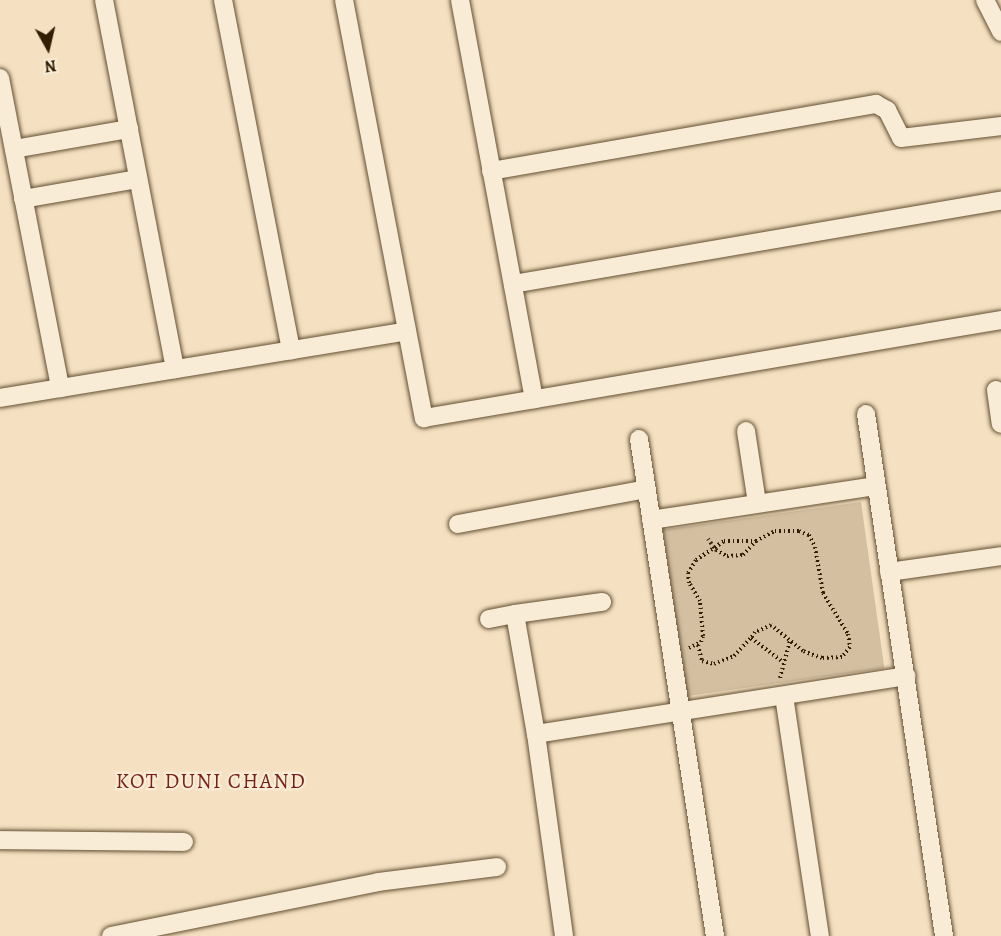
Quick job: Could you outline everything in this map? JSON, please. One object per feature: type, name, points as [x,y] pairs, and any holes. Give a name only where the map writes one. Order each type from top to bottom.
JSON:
[{"type":"street","points":[[104,0],[175,369]]},
{"type":"street","points":[[223,0],[291,350]]},
{"type":"street","points":[[344,0],[424,418],[1001,320]]},
{"type":"street","points":[[460,0],[534,399]]},
{"type":"street","points":[[985,0],[1001,32]]},
{"type":"street","points":[[0,78],[60,388]]},
{"type":"street","points":[[491,171],[876,104],[887,110],[901,138],[1001,126]]},
{"type":"street","points":[[14,149],[129,129]]},
{"type":"street","points":[[23,199],[138,179]]},
{"type":"street","points":[[513,284],[1001,201]]},
{"type":"street","points":[[0,398],[407,331]]},
{"type":"street","points":[[996,390],[1001,424]]},
{"type":"street","points":[[866,414],[944,936]]},
{"type":"street","points":[[746,431],[757,503]]},
{"type":"street","points":[[639,439],[684,712],[715,936]]},
{"type":"street","points":[[651,520],[876,486]]},
{"type":"street","points":[[458,524],[647,489]]},
{"type":"street","points":[[889,572],[1001,556]]},
{"type":"street","points":[[489,619],[602,602]]},
{"type":"street","points":[[515,614],[536,734],[564,936]]},
{"type":"street","points":[[536,734],[906,676]]},
{"type":"street","points":[[784,696],[820,936]]},
{"type":"street","points":[[0,840],[184,842]]},
{"type":"street","points":[[111,936],[378,882],[497,867]]},
{"type":"path","points":[[698,644],[702,661],[714,664],[734,656],[761,628],[771,626],[790,641],[822,658],[842,657],[850,646],[848,634],[824,593],[815,547],[808,535],[799,531],[775,531],[756,541],[743,555],[727,556],[716,550],[708,538]]},
{"type":"path","points":[[674,651],[698,644],[703,636],[704,623],[699,601],[688,583],[691,565],[724,541],[756,541]]},
{"type":"path","points":[[751,638],[782,661]]},
{"type":"path","points":[[784,696],[780,680],[782,661],[790,641]]},
{"type":"shaded area","points":[[861,502],[884,668],[686,696],[663,530]]},
{"type":"district","name":"KOT DUNI CHAND","points":[[211,781]]}]
